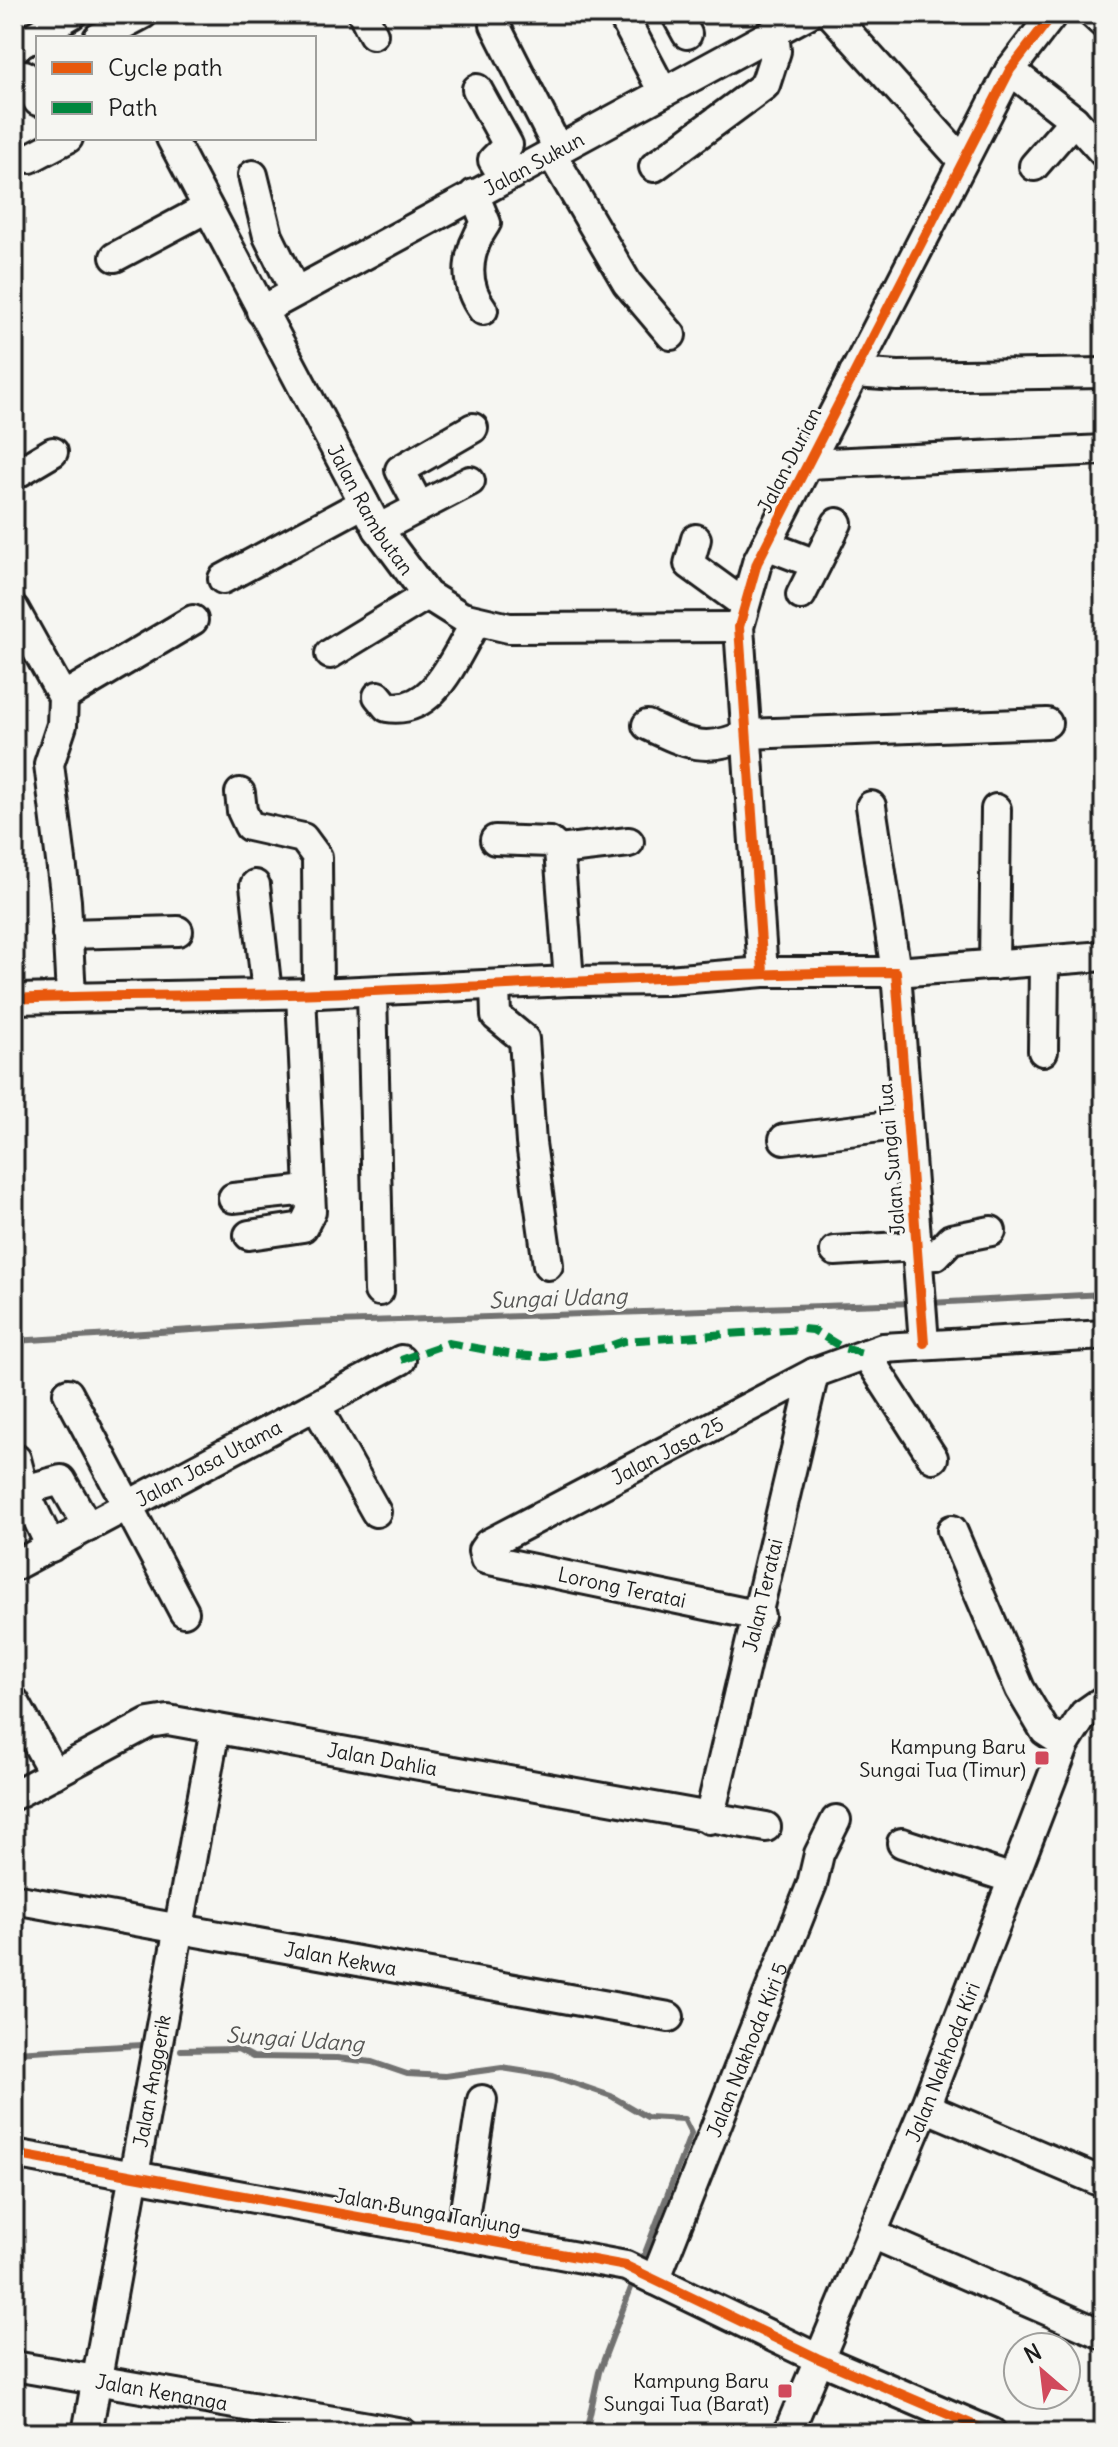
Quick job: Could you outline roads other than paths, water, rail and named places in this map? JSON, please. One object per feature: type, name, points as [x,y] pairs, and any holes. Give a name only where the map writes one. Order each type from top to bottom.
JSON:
[{"type":"street","points":[[14,48],[72,14]]},
{"type":"street","points":[[112,35],[143,14]]},
{"type":"street","points":[[622,14],[663,92]]},
{"type":"street","name":"Jalan Sukun","points":[[261,311],[808,14]]},
{"type":"street","points":[[831,14],[963,161]]},
{"type":"street","name":"Jalan Durian","points":[[763,972],[742,616],[766,545],[1010,70],[1053,14]]},
{"type":"street","points":[[1093,14],[1104,24]]},
{"type":"street","points":[[495,25],[554,151],[627,283],[671,335]]},
{"type":"street","points":[[654,167],[765,85],[776,51],[774,32]]},
{"type":"street","points":[[1010,70],[1074,120],[1104,153]]},
{"type":"street","points":[[25,74],[36,97]]},
{"type":"street","points":[[477,89],[508,145],[493,160],[504,178]]},
{"type":"street","points":[[1034,166],[1074,120]]},
{"type":"street","points":[[30,158],[60,140]]},
{"type":"street","name":"Jalan Rambutan","points":[[172,140],[378,529],[427,595],[444,608],[476,622],[520,628],[742,616]]},
{"type":"street","points":[[253,175],[268,236],[295,291]]},
{"type":"street","points":[[474,194],[486,223],[469,254],[469,278],[475,299],[483,310]]},
{"type":"street","points":[[115,257],[207,208]]},
{"type":"street","points":[[854,373],[898,376],[1104,373]]},
{"type":"street","points":[[419,506],[400,470],[473,428]]},
{"type":"street","points":[[808,464],[1104,450]]},
{"type":"street","points":[[14,475],[53,452]]},
{"type":"street","points":[[378,529],[470,481]]},
{"type":"street","points":[[223,579],[364,503]]},
{"type":"street","points":[[801,595],[837,523]]},
{"type":"street","points":[[696,539],[689,564],[742,616]]},
{"type":"street","points":[[766,545],[816,564]]},
{"type":"street","points":[[330,654],[427,595]]},
{"type":"street","points":[[14,609],[63,697],[62,725],[49,764],[71,996]]},
{"type":"street","points":[[63,697],[193,620]]},
{"type":"street","points":[[378,696],[387,707],[403,710],[420,703],[433,693],[476,622]]},
{"type":"street","points":[[647,725],[685,744],[721,746],[748,734],[1047,723]]},
{"type":"street","points":[[240,793],[242,811],[249,826],[303,838],[317,857],[310,993],[308,1190],[311,1211],[303,1227],[249,1235]]},
{"type":"street","name":"Jalan Sungai Tua","points":[[871,806],[896,972],[922,1331]]},
{"type":"street","points":[[994,965],[996,809]]},
{"type":"street","points":[[495,840],[550,842],[559,850],[569,981]]},
{"type":"street","points":[[559,850],[629,842]]},
{"type":"street","points":[[255,885],[267,993]]},
{"type":"street","points":[[67,934],[178,931]]},
{"type":"street","points":[[14,999],[372,991],[569,981],[668,980],[763,972],[896,972],[1104,956]]},
{"type":"street","points":[[1043,1051],[1044,962]]},
{"type":"street","points":[[495,986],[496,1016],[524,1039],[531,1143],[548,1265]]},
{"type":"street","points":[[372,991],[379,1291]]},
{"type":"street","points":[[784,1139],[905,1124]]},
{"type":"street","points":[[233,1198],[308,1190]]},
{"type":"street","points":[[835,1251],[917,1258],[936,1255],[951,1239],[991,1231]]},
{"type":"street","name":"Jalan Jasa 25","points":[[485,1559],[483,1551],[488,1544],[814,1373],[922,1331],[1104,1335]]},
{"type":"street","points":[[866,1354],[933,1458]]},
{"type":"street","name":"Jalan Jasa Utama","points":[[14,1566],[401,1360]]},
{"type":"street","name":"Jalan Teratai","points":[[709,1819],[760,1616],[814,1373]]},
{"type":"street","points":[[68,1393],[184,1612]]},
{"type":"street","points":[[316,1406],[376,1512]]},
{"type":"street","points":[[16,1459],[24,1490],[51,1547]]},
{"type":"street","points":[[24,1490],[61,1480],[88,1527]]},
{"type":"street","points":[[952,1530],[1020,1689],[1045,1731],[1065,1744]]},
{"type":"street","name":"Lorong Teratai","points":[[485,1559],[760,1616]]},
{"type":"street","name":"Jalan Nakhoda Kiri","points":[[788,2433],[925,2107],[1065,1744],[1084,1714],[1104,1700]]},
{"type":"street","points":[[14,1701],[54,1774]]},
{"type":"street","name":"Jalan Dahlia","points":[[14,1795],[149,1723],[176,1720],[766,1827]]},
{"type":"street","name":"Jalan Anggerik","points":[[87,2433],[215,1729]]},
{"type":"street","name":"Jalan Nakhoda Kiri 5","points":[[642,2273],[812,1884],[819,1854],[836,1820]]},
{"type":"street","points":[[902,1843],[1013,1879]]},
{"type":"street","name":"Jalan Kekwa","points":[[14,1899],[669,2017]]},
{"type":"street","points":[[461,2236],[482,2100]]},
{"type":"street","points":[[925,2107],[1104,2183]]},
{"type":"street","name":"Jalan Bunga Tanjung","points":[[14,2154],[461,2236],[642,2273],[817,2358],[992,2433]]},
{"type":"street","points":[[872,2234],[1104,2335]]},
{"type":"street","name":"Jalan Kenanga","points":[[14,2366],[403,2433]]},
{"type":"waterway","name":"Sungai Udang","points":[[929,1303],[1104,1294]]},
{"type":"waterway","name":"Sungai Udang","points":[[14,1341],[307,1323],[914,1303]]},
{"type":"waterway","name":"Sungai Udang","points":[[14,2052],[143,2045]]},
{"type":"waterway","name":"Sungai Udang","points":[[181,2050],[238,2049],[253,2057],[337,2058],[372,2062],[407,2074],[445,2076],[502,2068],[553,2076],[611,2096],[647,2117],[684,2119],[691,2133],[640,2266]]},
{"type":"waterway","name":"Sungai Udang","points":[[586,2433],[599,2372],[634,2280]]},
{"type":"place","name":"Kampung Baru Sungai Tua (Timur)","points":[[1042,1758]]},
{"type":"place","name":"Kampung Baru Sungai Tua (Barat)","points":[[785,2391]]}]
